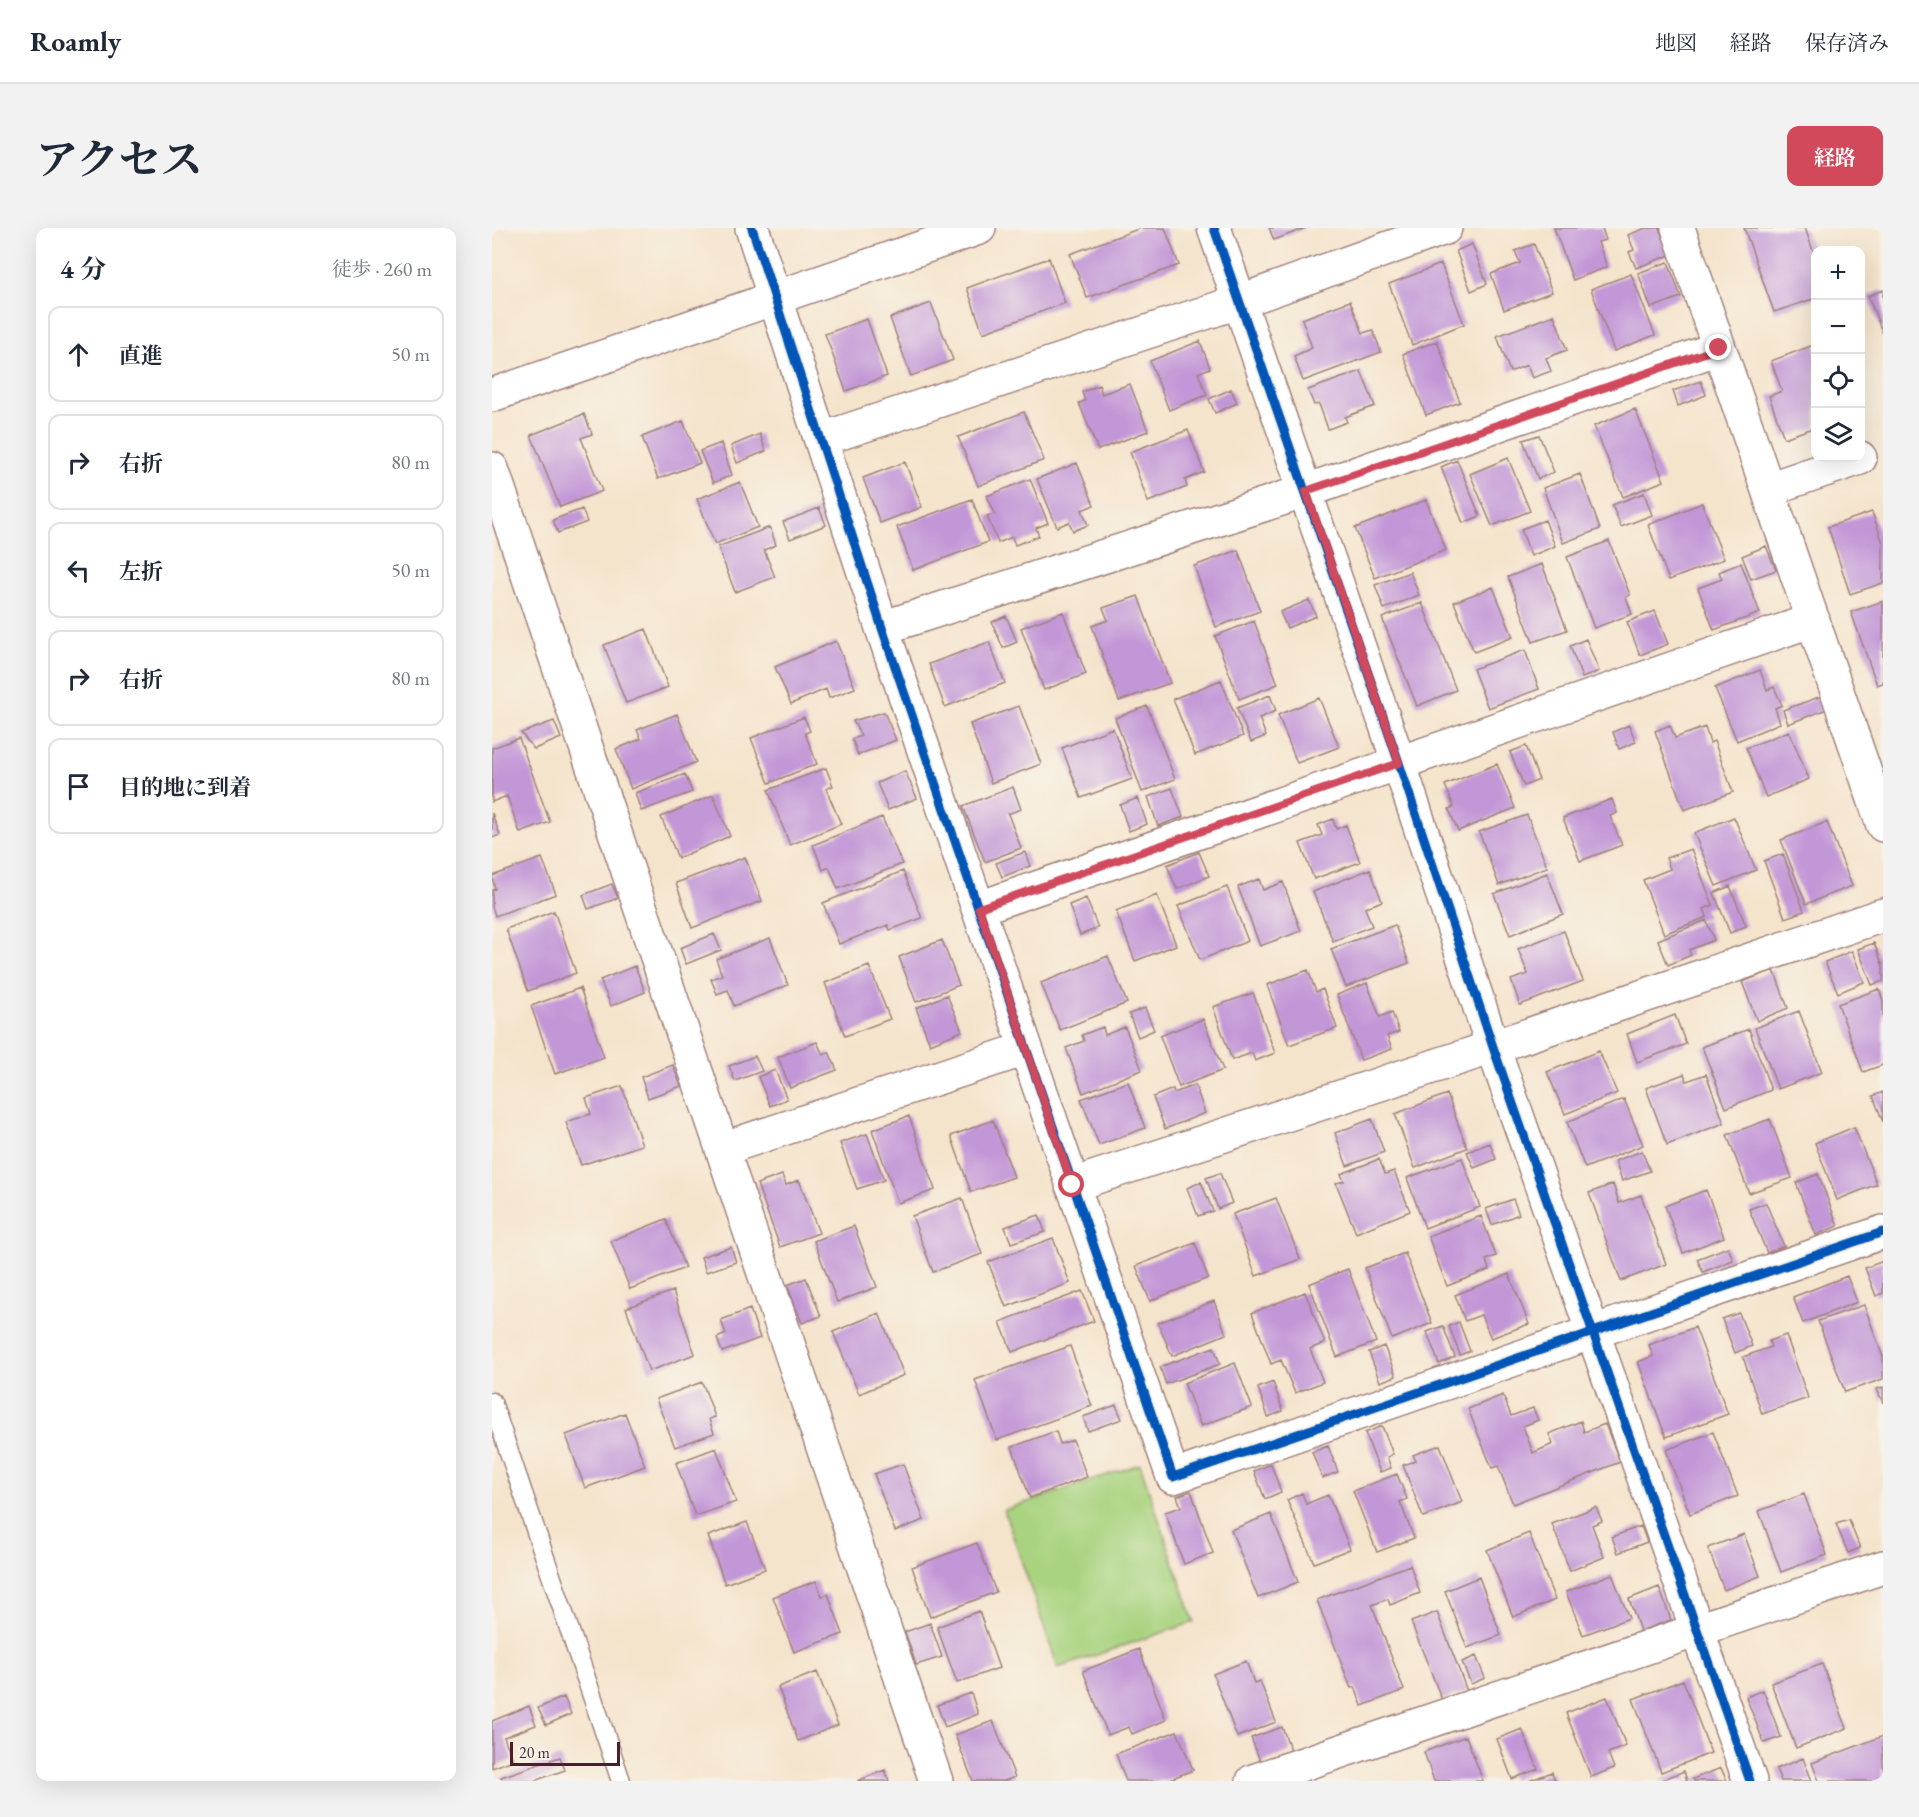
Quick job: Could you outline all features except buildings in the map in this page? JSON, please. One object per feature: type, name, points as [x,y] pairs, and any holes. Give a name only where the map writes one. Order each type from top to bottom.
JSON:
[{"type":"street","points":[[753,228],[882,628],[1173,1477],[1883,1232]]},
{"type":"street","points":[[492,395],[979,228]]},
{"type":"street","points":[[1214,228],[1399,763],[1493,1047],[1750,1781]]},
{"type":"street","points":[[822,439],[1240,301],[1445,228]]},
{"type":"street","points":[[1678,228],[1883,825]]},
{"type":"street","points":[[882,628],[1306,491],[1719,348]]},
{"type":"street","points":[[1865,455],[1883,450]]},
{"type":"street","points":[[1768,489],[1846,462]]},
{"type":"street","points":[[492,469],[936,1781]]},
{"type":"street","points":[[979,908],[1813,620]]},
{"type":"street","points":[[1072,1185],[1493,1047],[1883,915]]},
{"type":"street","points":[[722,1149],[1025,1049]]},
{"type":"street","points":[[1253,1781],[1883,1567]]},
{"type":"lane","points":[[492,1402],[621,1781]]},
{"type":"green space","points":[[1140,1464],[1194,1622],[1058,1668],[1004,1510]]},
{"type":"cycle path","points":[[752,228],[882,628],[1173,1477],[1883,1232]]},
{"type":"cycle path","points":[[1214,228],[1399,763],[1493,1047],[1750,1781]]},
{"type":"route","points":[[1072,1185],[979,908],[1399,763],[1306,491],[1719,348]]}]
